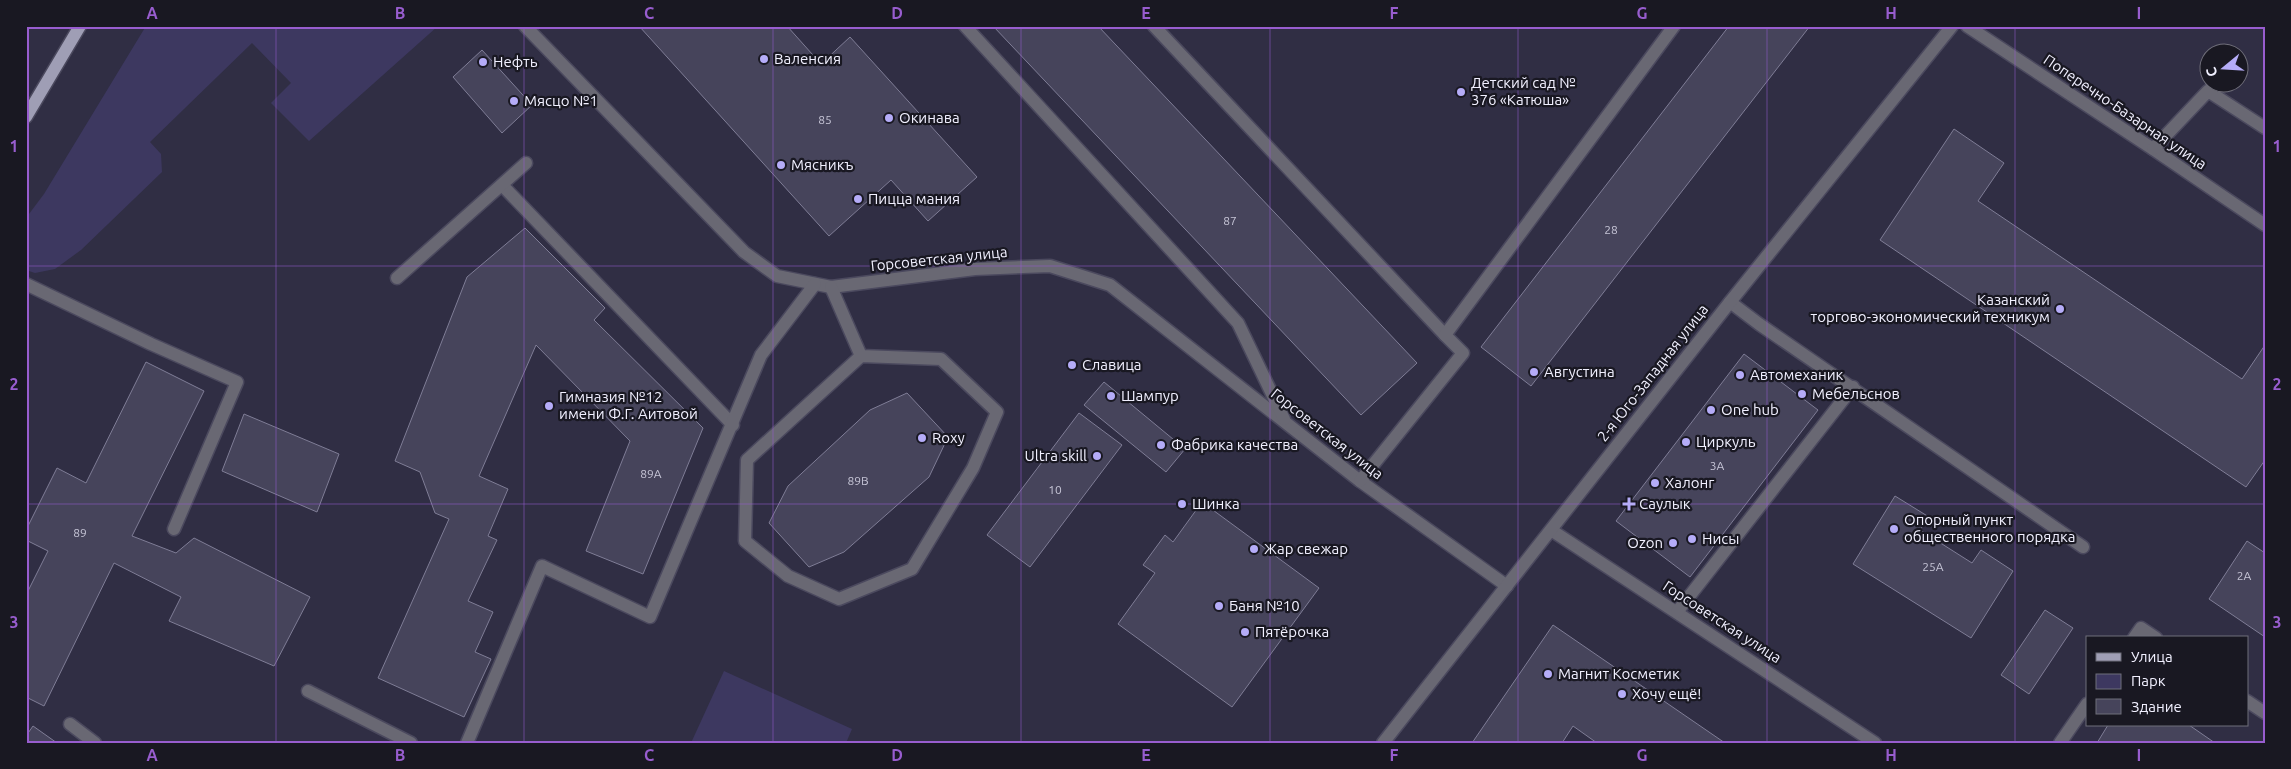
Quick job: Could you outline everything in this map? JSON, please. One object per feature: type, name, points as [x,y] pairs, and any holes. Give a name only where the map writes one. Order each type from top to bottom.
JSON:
[{"type":"main road","points":[[26,117],[80,26]]},
{"type":"street","name":"Горсоветская улица","points":[[525,26],[744,252],[777,276],[831,287],[975,269],[1050,266],[1110,285],[1360,481],[1508,586]]},
{"type":"street","points":[[965,26],[1238,323],[1285,422]]},
{"type":"street","points":[[1154,26],[1463,353],[1360,481]]},
{"type":"street","points":[[1445,334],[1674,26]]},
{"type":"street","name":"Поперечно-Базарная улица","points":[[1967,26],[2265,225]]},
{"type":"street","name":"2-я Юго-Западная улица","points":[[1383,743],[1947,28]]},
{"type":"street","points":[[2153,149],[2208,91],[2265,128]]},
{"type":"street","points":[[397,278],[526,163]]},
{"type":"street","points":[[502,185],[733,425]]},
{"type":"street","points":[[26,284],[151,344],[238,382],[174,529]]},
{"type":"street","points":[[467,743],[542,566],[650,617],[733,425],[761,355],[815,284]]},
{"type":"street","points":[[831,287],[862,356]]},
{"type":"street","points":[[1730,302],[1759,324],[2083,547]]},
{"type":"street","points":[[862,356],[941,359],[997,412],[972,468],[912,569],[839,600],[788,576],[745,541],[747,460],[862,356]]},
{"type":"street","points":[[1677,612],[1853,387]]},
{"type":"street","name":"Горсоветская улица","points":[[1551,530],[1875,743]]},
{"type":"street","points":[[2135,636],[2141,628],[2153,636]]},
{"type":"street","points":[[308,691],[411,743]]},
{"type":"street","points":[[2248,702],[2265,713]]},
{"type":"street","points":[[2060,743],[2086,705]]},
{"type":"street","points":[[70,724],[95,743]]},
{"type":"green space","points":[[146,26],[438,26],[309,141],[271,103],[291,83],[252,43],[150,142],[161,154],[162,172],[81,250],[55,269],[35,273],[26,270],[26,218],[44,194]]},
{"type":"green space","points":[[724,671],[852,729],[846,743],[691,743]]},
{"type":"building","points":[[639,26],[787,26],[821,64],[850,37],[977,177],[928,221],[891,180],[829,236]]},
{"type":"building","points":[[993,26],[1098,26],[1417,363],[1361,415]]},
{"type":"building","points":[[1729,26],[1810,26],[1531,386],[1481,347]]},
{"type":"building","points":[[482,50],[532,105],[502,133],[453,77]]},
{"type":"building","name":"Казанский торгово-экономический техникум","points":[[1954,129],[2004,163],[1978,201],[2242,379],[2265,345],[2265,460],[2246,487],[1880,240]]},
{"type":"building","points":[[525,228],[605,308],[594,320],[703,428],[643,574],[586,551],[630,441],[536,345],[479,476],[508,489],[488,536],[497,540],[468,601],[493,612],[475,652],[491,659],[464,717],[378,678],[449,519],[435,513],[420,472],[395,461],[467,277]]},
{"type":"building","points":[[1744,354],[1818,410],[1690,577],[1616,521]]},
{"type":"building","points":[[146,362],[204,391],[132,536],[176,553],[194,538],[310,597],[274,666],[169,621],[181,597],[114,563],[44,706],[26,697],[26,595],[48,551],[26,540],[26,530],[57,468],[86,483]]},
{"type":"building","points":[[1104,382],[1185,449],[1166,472],[1084,405]]},
{"type":"building","points":[[907,393],[948,437],[929,477],[844,552],[809,567],[769,523],[788,486],[870,410]]},
{"type":"building","points":[[1079,413],[1122,445],[1030,567],[987,535]]},
{"type":"building","points":[[244,414],[339,454],[317,512],[222,471]]},
{"type":"building","points":[[1895,496],[1929,517],[1920,530],[1972,563],[1981,550],[2013,571],[1971,638],[1853,564]]},
{"type":"building","name":"Баня №10","points":[[1202,502],[1319,588],[1232,707],[1118,624],[1155,573],[1143,565],[1165,535],[1173,542]]},
{"type":"building","points":[[2247,541],[2265,553],[2265,637],[2209,599]]},
{"type":"building","points":[[2045,610],[2073,628],[2029,694],[2001,675]]},
{"type":"building","points":[[1553,625],[1725,743],[1597,743],[1573,726],[1562,743],[1472,743]]},
{"type":"building","points":[[33,726],[57,743],[26,743],[26,736]]},
{"type":"building","points":[[2107,726],[2190,726],[2215,743],[2097,743]]},
{"type":"place","name":"Валенсия","points":[[764,59]]},
{"type":"place","name":"Нефть","points":[[483,62]]},
{"type":"place","name":"Детский сад № 376 «Катюша»","points":[[1461,92]]},
{"type":"place","name":"Мясцо №1","points":[[514,101]]},
{"type":"place","name":"Окинава","points":[[889,118]]},
{"type":"place","name":"Мясникъ","points":[[781,165]]},
{"type":"place","name":"Пицца мания","points":[[858,199]]},
{"type":"place","name":"Казанский торгово-экономический техникум","points":[[2060,309]]},
{"type":"place","name":"Славица","points":[[1072,365]]},
{"type":"place","name":"Августина","points":[[1534,372]]},
{"type":"place","name":"Автомеханик","points":[[1740,375]]},
{"type":"place","name":"Мебельcнов","points":[[1802,394]]},
{"type":"place","name":"Шампур","points":[[1111,396]]},
{"type":"place","name":"Гимназия №12 имени Ф.Г. Аитовой","points":[[549,406]]},
{"type":"place","name":"One hub","points":[[1711,410]]},
{"type":"place","name":"Roxy","points":[[922,438]]},
{"type":"place","name":"Циркуль","points":[[1686,442]]},
{"type":"place","name":"Фабрика качества","points":[[1161,445]]},
{"type":"place","name":"Ultra skill","points":[[1097,456]]},
{"type":"place","name":"Халонг","points":[[1655,483]]},
{"type":"place","name":"Шинка","points":[[1182,504]]},
{"type":"place","name":"Саулык","points":[[1629,504]]},
{"type":"place","name":"Опорный пункт общественного порядка","points":[[1894,529]]},
{"type":"place","name":"Нисы","points":[[1692,539]]},
{"type":"place","name":"Ozon","points":[[1673,543]]},
{"type":"place","name":"Жар свежар","points":[[1254,549]]},
{"type":"place","name":"Баня №10","points":[[1219,606]]},
{"type":"place","name":"Пятёрочка","points":[[1245,632]]},
{"type":"place","name":"Магнит Косметик","points":[[1548,674]]},
{"type":"place","name":"Хочу ещё!","points":[[1622,694]]}]
